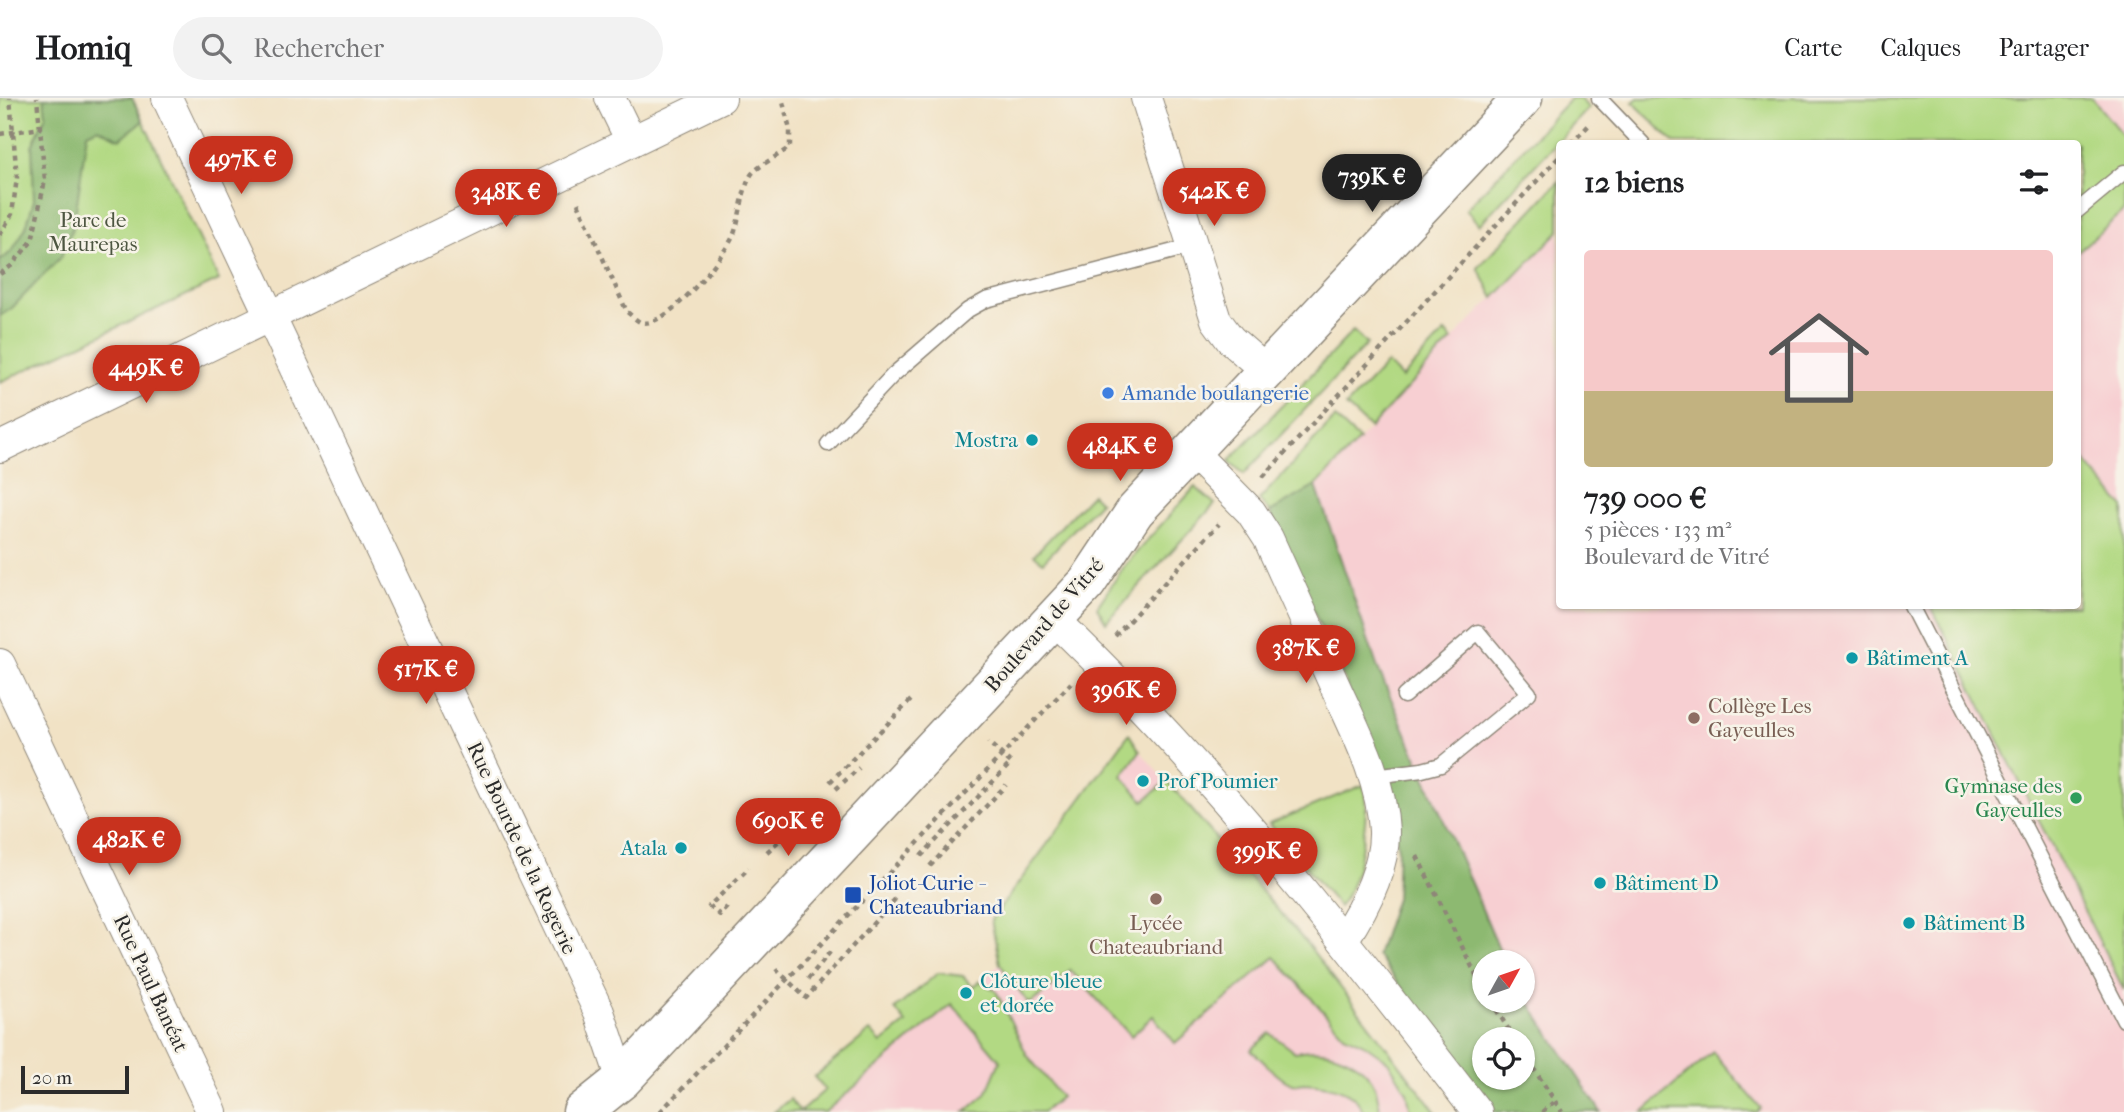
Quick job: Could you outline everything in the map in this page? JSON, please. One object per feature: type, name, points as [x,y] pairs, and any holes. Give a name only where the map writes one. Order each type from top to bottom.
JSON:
[{"type":"main road","name":"Boulevard de Vitré","points":[[582,1112],[622,1080],[1054,619],[1087,583],[1135,511],[1523,98]]},
{"type":"street","name":"Rue Bourde de la Rogerie","points":[[167,98],[599,1012],[622,1080]]},
{"type":"street","points":[[610,98],[631,141]]},
{"type":"street","points":[[0,447],[721,98]]},
{"type":"street","points":[[1146,98],[1216,320],[1230,339],[1265,370]]},
{"type":"street","points":[[1191,450],[1251,512],[1268,538],[1374,776],[1384,832],[1379,862],[1367,898],[1343,940]]},
{"type":"street","points":[[1054,619],[1159,725],[1230,804],[1343,940],[1477,1112]]},
{"type":"street","name":"Rue Paul Banéat","points":[[0,664],[212,1112]]},
{"type":"lane","points":[[1599,98],[1639,140]]},
{"type":"lane","points":[[2081,208],[2124,172]]},
{"type":"lane","points":[[828,444],[893,375],[968,310],[986,300],[1193,246]]},
{"type":"lane","points":[[1913,609],[2124,1020]]},
{"type":"lane","points":[[1374,776],[1441,765],[1529,693],[1478,632],[1404,696]]},
{"type":"path","points":[[0,235],[12,215],[17,178],[10,98]]},
{"type":"path","points":[[0,274],[11,266],[32,241],[45,180],[37,98]]},
{"type":"path","points":[[565,172],[627,312],[640,322],[650,323],[660,319],[700,282],[731,241],[751,174],[790,147],[790,130],[782,98]]},
{"type":"path","points":[[0,134],[41,128]]},
{"type":"path","points":[[830,782],[914,697]]},
{"type":"path","points":[[921,856],[1004,770]]},
{"type":"path","points":[[929,866],[1006,785]]},
{"type":"path","points":[[767,852],[810,812]]},
{"type":"path","points":[[1414,851],[1472,967]]},
{"type":"path","points":[[729,906],[720,915],[709,906],[749,868]]},
{"type":"path","points":[[773,967],[806,998],[897,897]]},
{"type":"path","points":[[808,979],[830,952]]},
{"type":"path","points":[[1535,1071],[1562,1112]]},
{"type":"path","points":[[1542,1112],[1555,1101]]},
{"type":"shaded area","points":[[1698,98],[2124,98],[2124,578],[2081,528],[2081,140],[1676,140]]},
{"type":"shaded area","name":"Collège Les Gayeulles","points":[[1556,234],[1556,609],[1933,609],[2124,990],[2124,1112],[1601,1112],[1535,1011],[1535,950],[1500,950],[1377,666],[1316,486],[1452,340]]},
{"type":"shaded area","name":"Lycée Chateaubriand","points":[[1140,751],[1308,945],[1436,1112],[825,1112],[1000,964]]},
{"type":"green space","name":"Parc de Maurepas","points":[[0,98],[132,98],[219,280],[0,382]]},
{"type":"green space","points":[[44,98],[132,98],[143,121],[120,139],[98,128],[87,133],[74,224],[61,257],[12,308],[0,316],[0,261],[12,251],[26,227],[34,200],[32,146],[46,115]]},
{"type":"green space","points":[[1571,98],[1579,98],[1589,108],[1556,140],[1479,225],[1466,209]]},
{"type":"green space","points":[[1638,98],[2092,98],[2124,137],[2124,211],[2081,249],[2081,140],[1671,140],[1633,102]]},
{"type":"green space","points":[[1556,184],[1556,234],[1494,298],[1478,268]]},
{"type":"green space","points":[[1353,331],[1367,344],[1244,474],[1229,461]]},
{"type":"green space","points":[[1445,332],[1452,340],[1370,428],[1346,406],[1387,363],[1402,378]]},
{"type":"green space","points":[[1335,418],[1359,440],[1316,486],[1270,512],[1259,500]]},
{"type":"green space","name":"Gymnase des Gayeulles","points":[[2081,457],[2124,507],[2124,990],[1933,609],[2081,609]]},
{"type":"green space","points":[[1316,486],[1377,666],[1500,950],[1472,950],[1472,1013],[1535,1011],[1601,1112],[1495,1112],[1478,1090],[1535,1090],[1535,1027],[1472,1027],[1472,1081],[1377,955],[1396,898],[1398,849],[1382,766],[1270,512]]},
{"type":"green space","points":[[1195,487],[1215,504],[1106,622],[1097,607],[1125,565]]},
{"type":"green space","points":[[1092,494],[1100,502],[1043,562],[1034,555]]},
{"type":"green space","points":[[1129,734],[1140,751],[1122,776],[1144,801],[1167,781],[1308,945],[1436,1112],[1411,1112],[1407,1092],[1388,1061],[1364,1044],[1344,1035],[1275,957],[1175,1043],[1153,1016],[1131,1036],[1070,970],[1029,1004],[1000,964],[991,920]]},
{"type":"green space","points":[[1363,785],[1366,808],[1360,856],[1351,888],[1339,907],[1269,824]]},
{"type":"green space","points":[[938,973],[963,976],[973,987],[980,981],[996,991],[1027,1055],[1061,1097],[1043,1112],[965,1112],[986,1094],[1000,1061],[952,1004],[825,1112],[800,1112],[825,1090],[814,1077],[870,1031],[881,1043],[906,1023],[895,1009]]},
{"type":"green space","points":[[1270,1033],[1295,1052],[1331,1053],[1353,1062],[1371,1079],[1380,1112],[1363,1112],[1354,1097],[1339,1089],[1294,1084],[1282,1079],[1251,1050]]},
{"type":"green space","points":[[1713,1052],[1761,1108],[1756,1112],[1643,1112]]},
{"type":"green space","points":[[790,1099],[800,1112],[774,1112]]},
{"type":"place","name":"Amande boulangerie","points":[[1108,393]]},
{"type":"place","name":"Mostra","points":[[1032,440]]},
{"type":"place","name":"Bâtiment A","points":[[1852,658]]},
{"type":"place","name":"Collège Les Gayeulles","points":[[1694,718]]},
{"type":"place","name":"Prof Poumier","points":[[1143,781]]},
{"type":"place","name":"Gymnase des Gayeulles","points":[[2076,798]]},
{"type":"place","name":"Atala","points":[[681,848]]},
{"type":"place","name":"Bâtiment D","points":[[1600,883]]},
{"type":"place","name":"Joliot-Curie - Chateaubriand","points":[[853,895]]},
{"type":"place","name":"Lycée Chateaubriand","points":[[1156,899]]},
{"type":"place","name":"Bâtiment B","points":[[1909,923]]},
{"type":"place","name":"Clôture bleue et dorée","points":[[966,993]]}]
